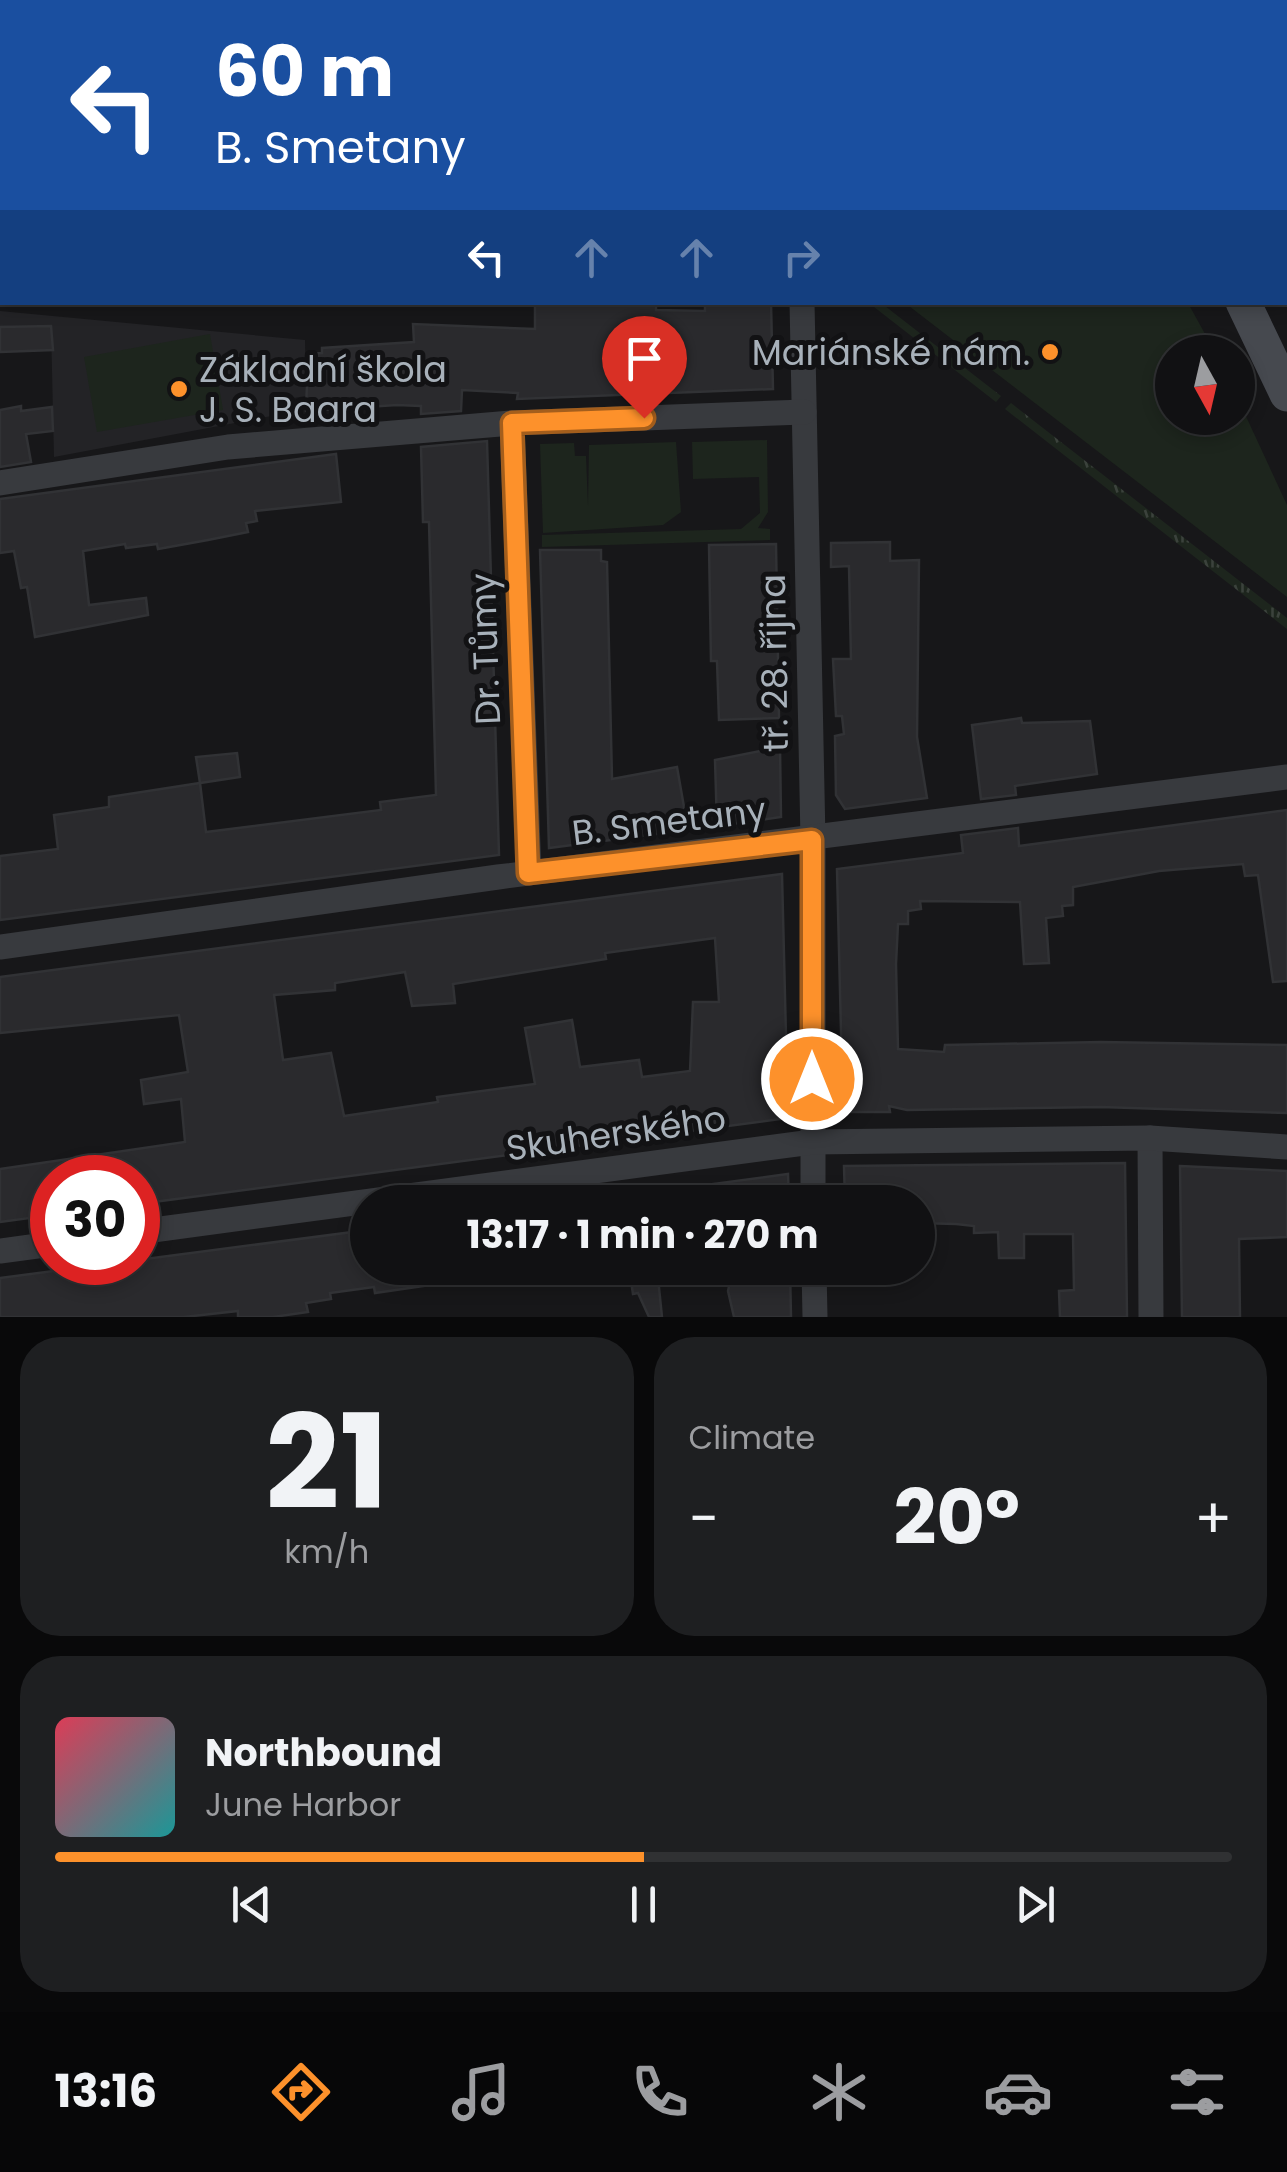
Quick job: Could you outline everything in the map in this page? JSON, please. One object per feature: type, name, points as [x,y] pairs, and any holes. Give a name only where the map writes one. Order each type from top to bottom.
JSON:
[{"type":"street","name":"tř. 28. října","points":[[802,305],[812,840],[813,1185]]},
{"type":"street","points":[[1243,305],[1287,394]]},
{"type":"street","points":[[0,483],[228,447],[512,423],[804,412]]},
{"type":"street","name":"Dr. Tůmy","points":[[512,423],[528,873]]},
{"type":"street","name":"B. Smetany","points":[[0,946],[528,873],[1287,777]]},
{"type":"street","points":[[1150,1138],[1151,1317]]},
{"type":"street","name":"Skuherského","points":[[160,1229],[812,1142],[1150,1138],[1287,1147]]},
{"type":"street","points":[[0,1251],[30,1247]]},
{"type":"street","points":[[814,1285],[815,1317]]},
{"type":"shaded area","name":"Základní škola J. S. Baara","points":[[0,311],[305,340],[306,396],[275,401],[277,415],[54,457],[51,327],[0,327]]},
{"type":"green space","points":[[872,305],[884,305],[1001,396],[996,402]]},
{"type":"green space","points":[[908,305],[1189,305],[1206,335],[1155,335],[1155,435],[1255,435],[1287,505],[1287,597]]},
{"type":"green space","points":[[210,334],[223,410],[97,432],[84,357]]},
{"type":"green space","points":[[1011,403],[1287,618],[1287,629],[1005,409]]},
{"type":"green space","points":[[767,440],[768,512],[758,528],[770,529],[770,540],[542,547],[542,535],[741,529],[760,513],[759,477],[693,479],[692,442]]},
{"type":"green space","points":[[676,442],[681,512],[663,525],[543,533],[540,444],[574,443],[575,456],[586,456],[588,506],[589,445]]},
{"type":"building","points":[[535,305],[656,305],[656,310],[705,311],[705,305],[771,305],[773,389],[517,399],[518,393],[462,390],[461,411],[421,414],[421,406],[397,405],[306,411],[308,354],[322,353],[322,348],[414,342],[413,324],[535,329]]},
{"type":"building","points":[[51,326],[53,350],[0,352],[0,327]]},
{"type":"building","points":[[21,406],[21,411],[52,407],[53,431],[26,434],[31,462],[0,467],[0,410]]},
{"type":"building","points":[[487,441],[499,855],[0,920],[0,856],[58,849],[54,815],[109,807],[109,797],[200,783],[206,832],[381,810],[380,802],[436,795],[429,522],[423,522],[421,447]]},
{"type":"building","points":[[336,454],[341,502],[255,511],[257,521],[246,523],[248,532],[208,540],[158,549],[157,544],[126,548],[125,544],[83,551],[89,605],[146,598],[148,615],[35,637],[27,587],[21,588],[14,551],[0,553],[0,499]]},
{"type":"building","points":[[890,542],[890,561],[919,560],[917,737],[927,798],[845,809],[836,795],[835,736],[844,734],[842,716],[836,716],[833,659],[851,659],[849,566],[831,567],[831,543]]},
{"type":"building","points":[[776,544],[779,718],[719,720],[717,661],[711,661],[709,545]]},
{"type":"building","points":[[540,550],[601,550],[601,561],[607,562],[612,779],[677,767],[688,830],[549,848]]},
{"type":"building","points":[[1021,718],[1022,723],[1090,721],[1097,774],[1015,786],[1016,795],[981,799],[972,725]]},
{"type":"building","points":[[780,747],[781,817],[717,826],[715,760]]},
{"type":"building","points":[[237,753],[240,777],[200,783],[196,757]]},
{"type":"building","points":[[1287,810],[1287,981],[1273,982],[1258,875],[1245,876],[1243,864],[1159,871],[1073,887],[1073,905],[1062,906],[1063,916],[1046,918],[1049,963],[1024,964],[1020,902],[920,901],[921,909],[908,911],[908,924],[898,924],[896,964],[898,1049],[944,1052],[945,1045],[1101,1042],[1287,1045],[1287,1113],[1101,1107],[907,1110],[889,1106],[890,1112],[843,1112],[837,869],[963,853],[961,835],[1018,828],[1019,846]]},
{"type":"building","points":[[782,874],[788,1118],[160,1201],[160,1155],[96,1155],[185,1142],[181,1099],[144,1104],[141,1080],[188,1072],[179,1015],[0,1033],[0,977]],"holes":[[[715,938],[719,1002],[693,1002],[690,1071],[642,1077],[639,1060],[580,1067],[572,1020],[525,1028],[535,1084],[437,1097],[438,1102],[344,1116],[331,1053],[283,1060],[274,995],[335,990],[335,983],[405,972],[412,1006],[455,1003],[453,984],[606,959],[605,953]]]},
{"type":"building","points":[[1125,1163],[1127,1317],[1060,1317],[1059,1291],[1074,1290],[1073,1234],[1024,1234],[1024,1258],[999,1258],[998,1232],[974,1233],[974,1226],[935,1223],[935,1185],[845,1185],[844,1166]]},
{"type":"building","points":[[30,1165],[30,1218],[0,1222],[0,1169]]},
{"type":"building","points":[[1180,1166],[1287,1171],[1287,1237],[1239,1239],[1240,1317],[1182,1317]]},
{"type":"building","points":[[788,1174],[788,1185],[706,1185]]},
{"type":"building","points":[[350,1232],[350,1285],[430,1285],[375,1293],[374,1287],[330,1293],[331,1299],[306,1303],[308,1312],[273,1317],[238,1317],[238,1311],[184,1317],[0,1317],[0,1278],[30,1274],[30,1285],[160,1285],[160,1257]]},
{"type":"building","points":[[632,1285],[659,1285],[662,1317],[649,1317],[638,1293],[633,1294]]},
{"type":"building","points":[[729,1285],[790,1285],[791,1317],[734,1317]]},
{"type":"place","name":"Mariánské nám.","points":[[1050,352]]},
{"type":"place","name":"Základní škola J. S. Baara","points":[[179,389]]},
{"type":"route","points":[[644,418],[512,423],[528,873],[812,840],[812,1079]]}]
